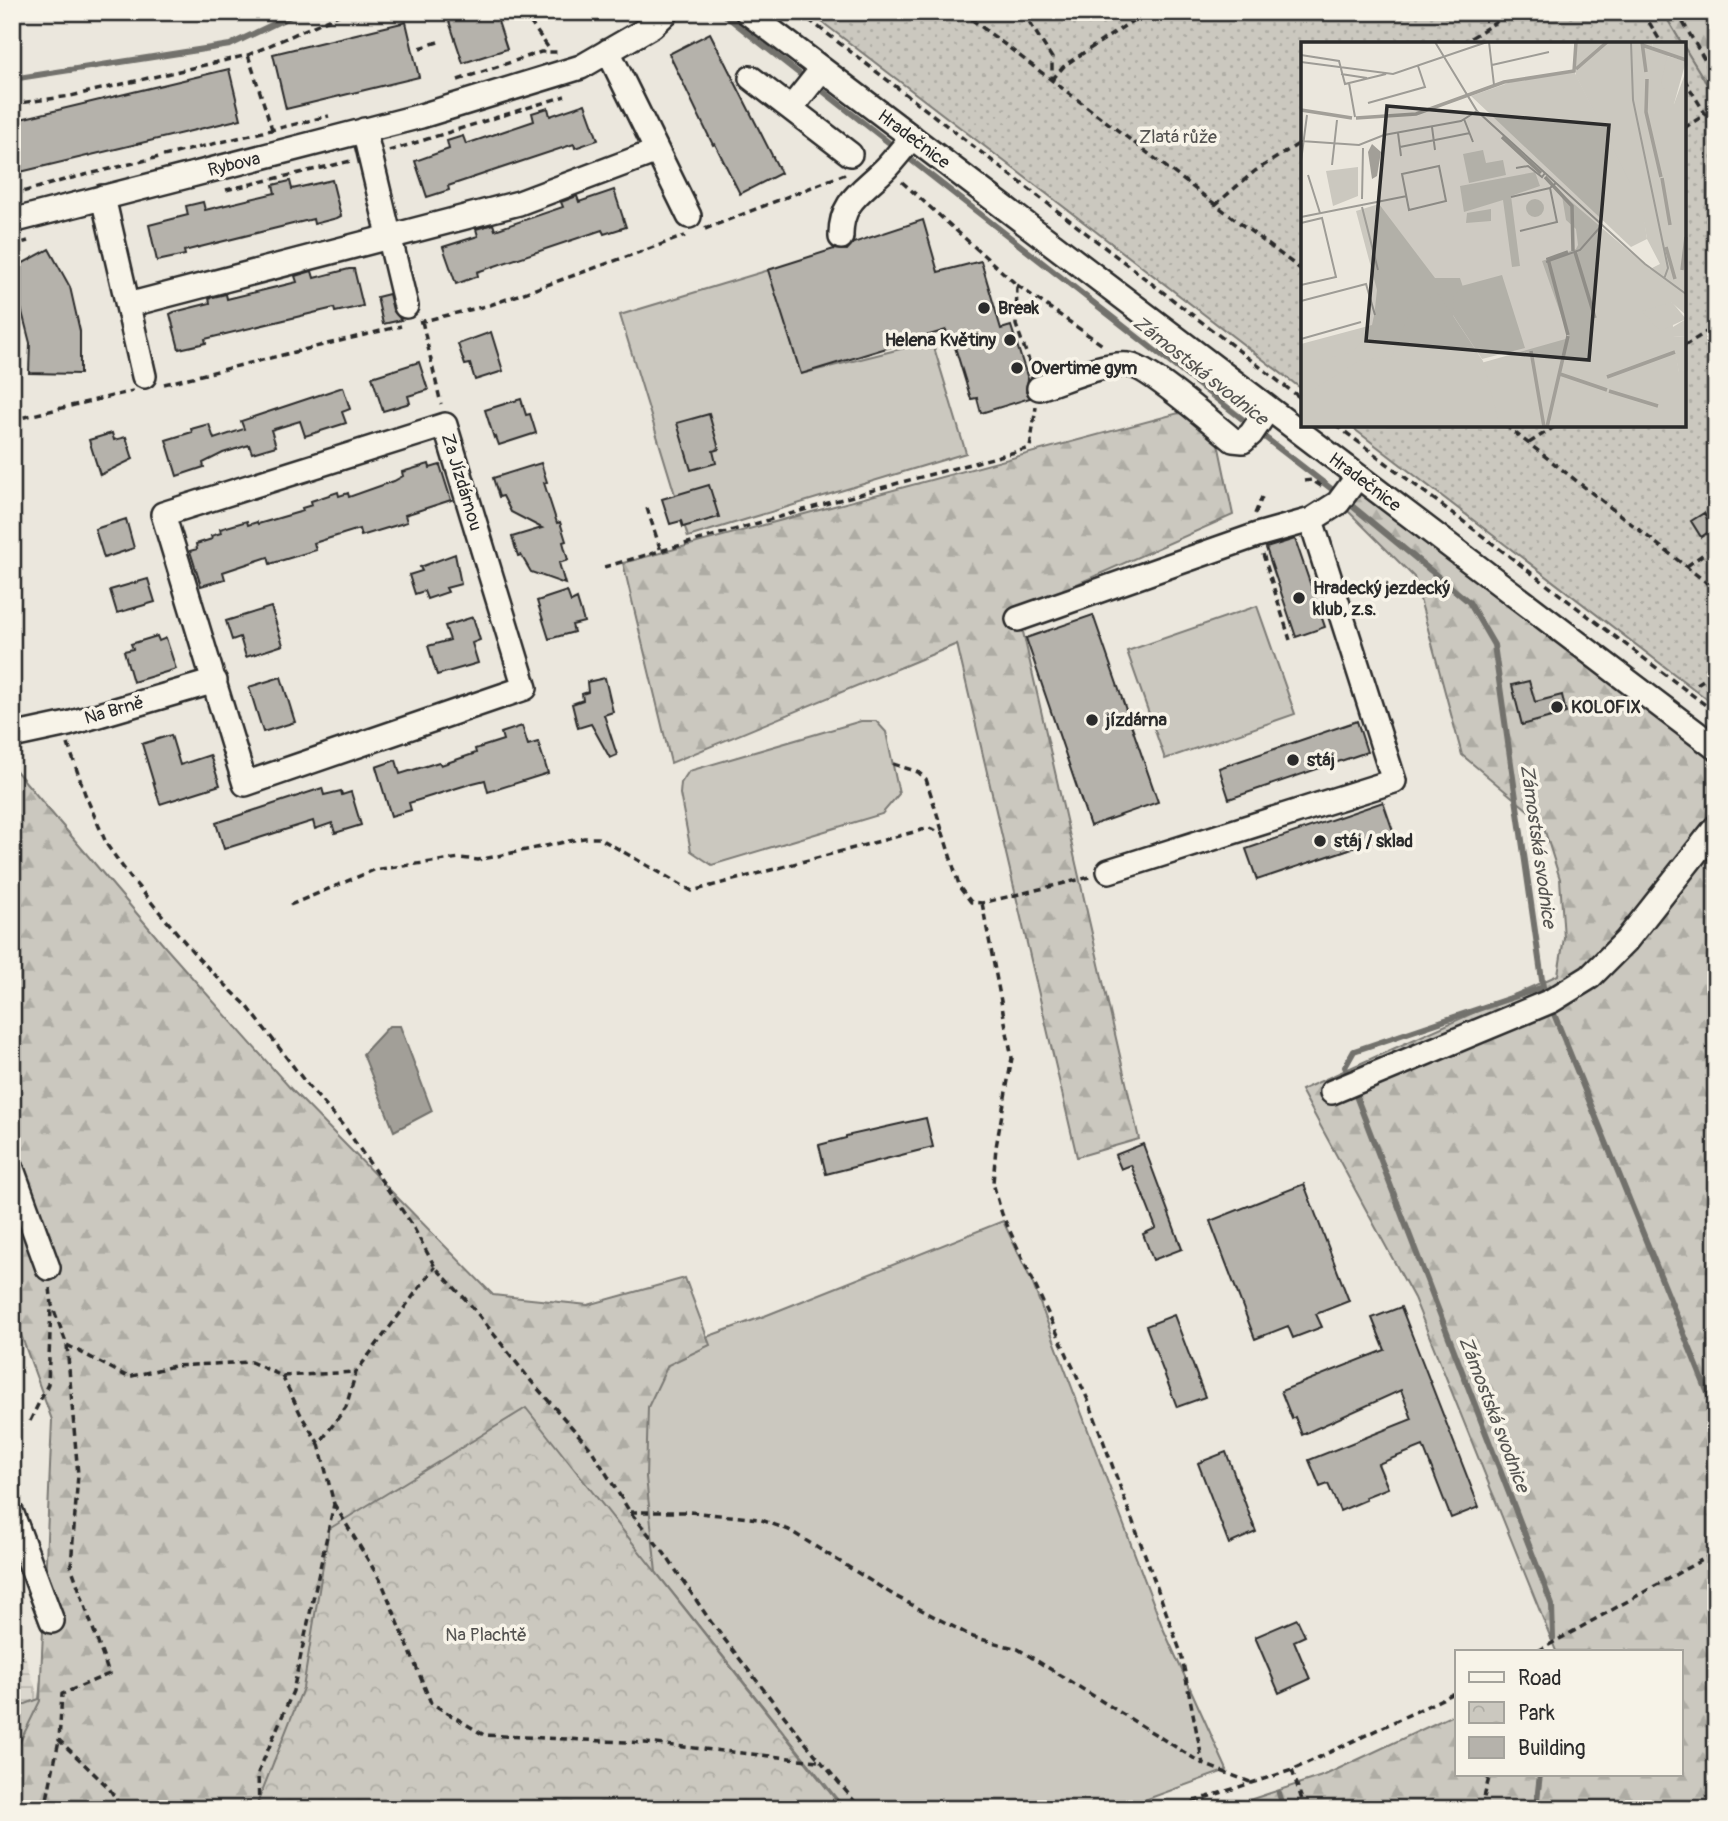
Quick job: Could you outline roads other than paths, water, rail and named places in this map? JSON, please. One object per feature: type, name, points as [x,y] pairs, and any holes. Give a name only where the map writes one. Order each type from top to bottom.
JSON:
[{"type":"street","name":"Hradečnice","points":[[747,12],[1716,748]]},
{"type":"street","name":"Rybova","points":[[12,221],[421,116],[581,67],[654,17]]},
{"type":"street","points":[[608,51],[689,216]]},
{"type":"street","points":[[791,108],[822,69]]},
{"type":"street","points":[[751,78],[791,108],[849,163]]},
{"type":"street","points":[[364,130],[390,238],[414,314]]},
{"type":"street","points":[[841,237],[844,212],[850,202],[886,168],[912,137]]},
{"type":"street","points":[[128,305],[519,203],[657,151]]},
{"type":"street","points":[[103,197],[147,384]]},
{"type":"street","points":[[1039,388],[1112,366],[1131,364],[1181,397],[1233,440],[1243,441],[1268,409]]},
{"type":"street","name":"Za Jízdárnou","points":[[445,425],[524,688],[245,784],[215,681],[163,514],[445,425]]},
{"type":"street","points":[[1018,619],[1257,535],[1311,520],[1338,503],[1358,476]]},
{"type":"street","points":[[1109,871],[1394,780],[1311,520]]},
{"type":"street","name":"Na Brně","points":[[12,736],[61,725],[215,681]]},
{"type":"street","points":[[1332,1092],[1551,1001],[1590,977],[1626,941],[1716,827]]},
{"type":"street","points":[[12,1169],[48,1268]]},
{"type":"street","points":[[12,1514],[52,1621]]},
{"type":"waterway","name":"Zámostská svodnice","points":[[12,79],[230,45],[299,12]]},
{"type":"waterway","name":"Zámostská svodnice","points":[[721,12],[806,79]]},
{"type":"waterway","name":"Zámostská svodnice","points":[[815,85],[888,142]]},
{"type":"waterway","name":"Zámostská svodnice","points":[[911,160],[1250,425]]},
{"type":"waterway","name":"Zámostská svodnice","points":[[1258,432],[1338,494]]},
{"type":"waterway","name":"Zámostská svodnice","points":[[1346,501],[1469,602],[1494,645],[1543,987],[1354,1051],[1345,1067],[1350,1078]]},
{"type":"waterway","points":[[1543,987],[1716,1413]]},
{"type":"waterway","name":"Zámostská svodnice","points":[[1353,1088],[1552,1605],[1553,1638]]},
{"type":"waterway","name":"Zámostská svodnice","points":[[1536,1809],[1540,1776]]},
{"type":"waterway","points":[[1279,1793],[1284,1809]]},
{"type":"place","name":"Break","points":[[984,308]]},
{"type":"place","name":"Helena Květiny","points":[[1010,340]]},
{"type":"place","name":"Overtime gym","points":[[1017,368]]},
{"type":"place","name":"Hradecký jezdecký klub, z.s.","points":[[1299,598]]},
{"type":"place","name":"KOLOFIX","points":[[1557,707]]},
{"type":"place","name":"jízdárna","points":[[1092,720]]},
{"type":"place","name":"stáj","points":[[1293,760]]},
{"type":"place","name":"stáj / sklad","points":[[1320,841]]},
{"type":"park label","name":"Zlatá růže","points":[[1178,137]]},
{"type":"park label","name":"Na Plachtě","points":[[486,1635]]}]
